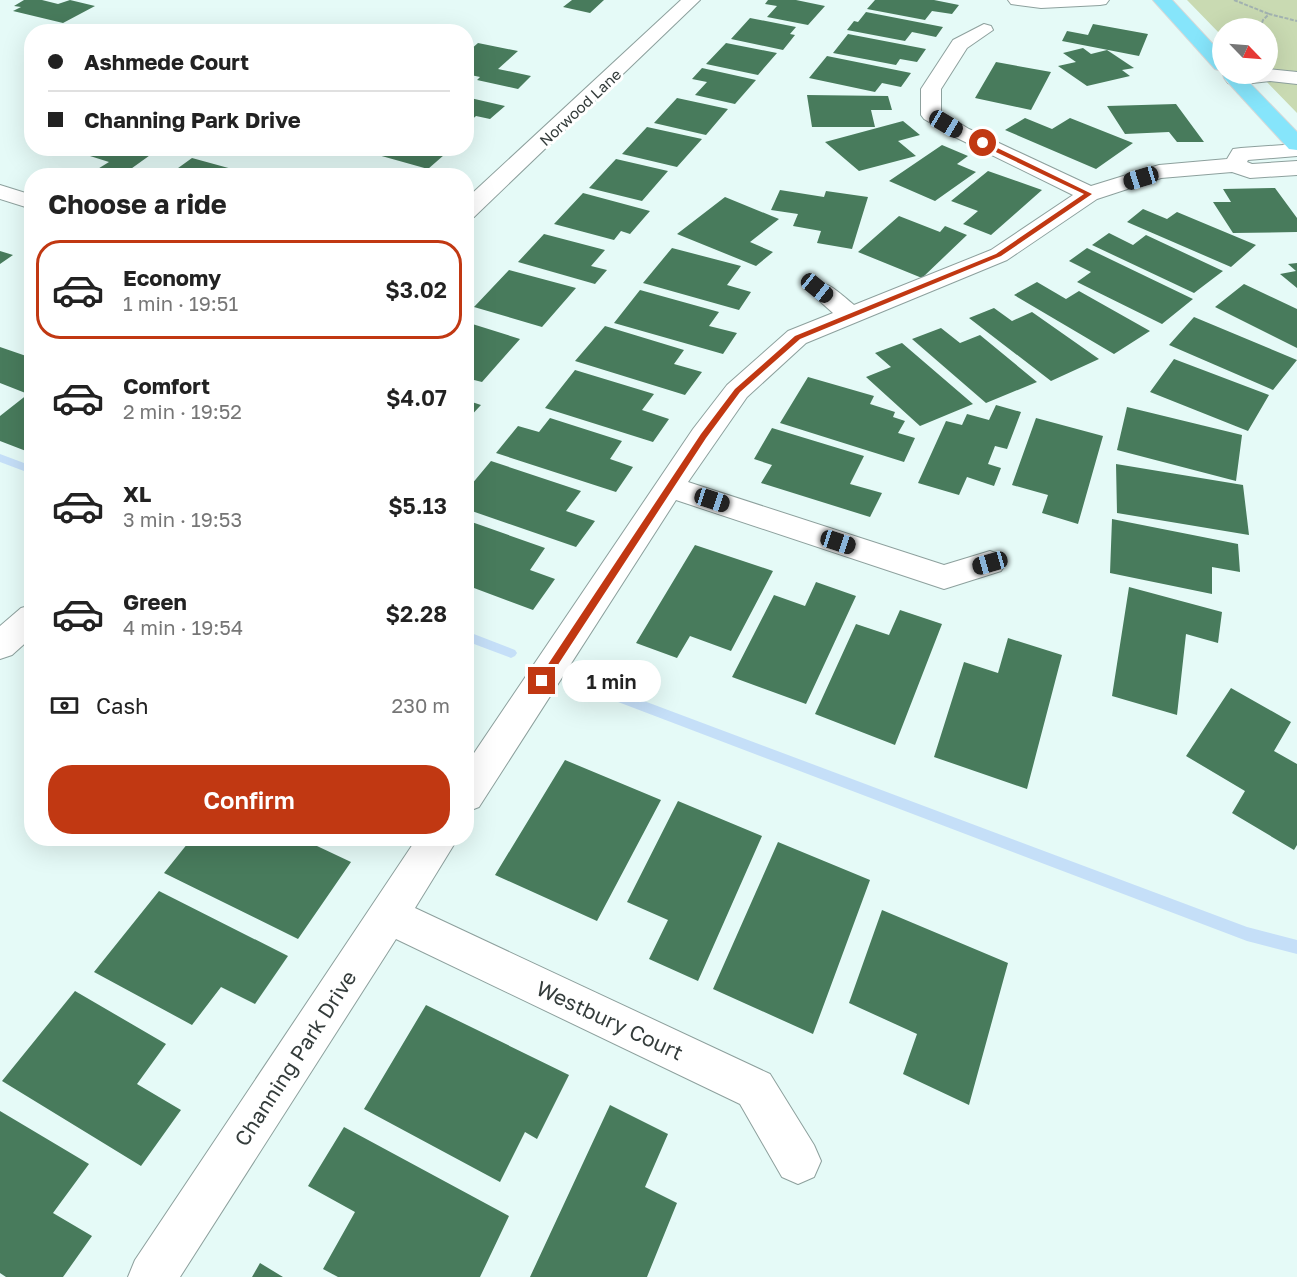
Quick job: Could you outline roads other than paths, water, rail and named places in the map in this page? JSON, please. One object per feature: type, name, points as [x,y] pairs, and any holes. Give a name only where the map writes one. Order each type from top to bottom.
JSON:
[{"type":"main road","points":[[1162,0],[1212,53]]},
{"type":"main road","points":[[1241,84],[1297,144]]},
{"type":"street","name":"Norwood Lane","points":[[474,204],[691,0]]},
{"type":"street","points":[[1017,0],[1041,3],[1100,0]]},
{"type":"street","points":[[984,30],[960,44],[931,89],[931,115],[962,133],[1089,194]]},
{"type":"street","points":[[1278,76],[1297,78]]},
{"type":"street","points":[[1234,165],[1242,154],[1297,150]]},
{"type":"street","points":[[474,784],[670,487],[737,391],[798,337],[999,255],[1089,194],[1159,172],[1234,165],[1251,171],[1297,168]]},
{"type":"street","points":[[0,192],[24,200]]},
{"type":"street","points":[[817,288],[851,315]]},
{"type":"street","points":[[670,487],[944,576],[990,563]]},
{"type":"street","points":[[0,646],[24,624]]},
{"type":"street","name":"Channing Park Drive","points":[[152,1277],[434,846]]},
{"type":"street","name":"Westbury Court","points":[[388,915],[755,1089],[798,1161]]},
{"type":"waterway","points":[[0,458],[24,467]]},
{"type":"waterway","points":[[474,639],[511,653]]},
{"type":"waterway","points":[[588,685],[1247,934],[1297,947]]}]
